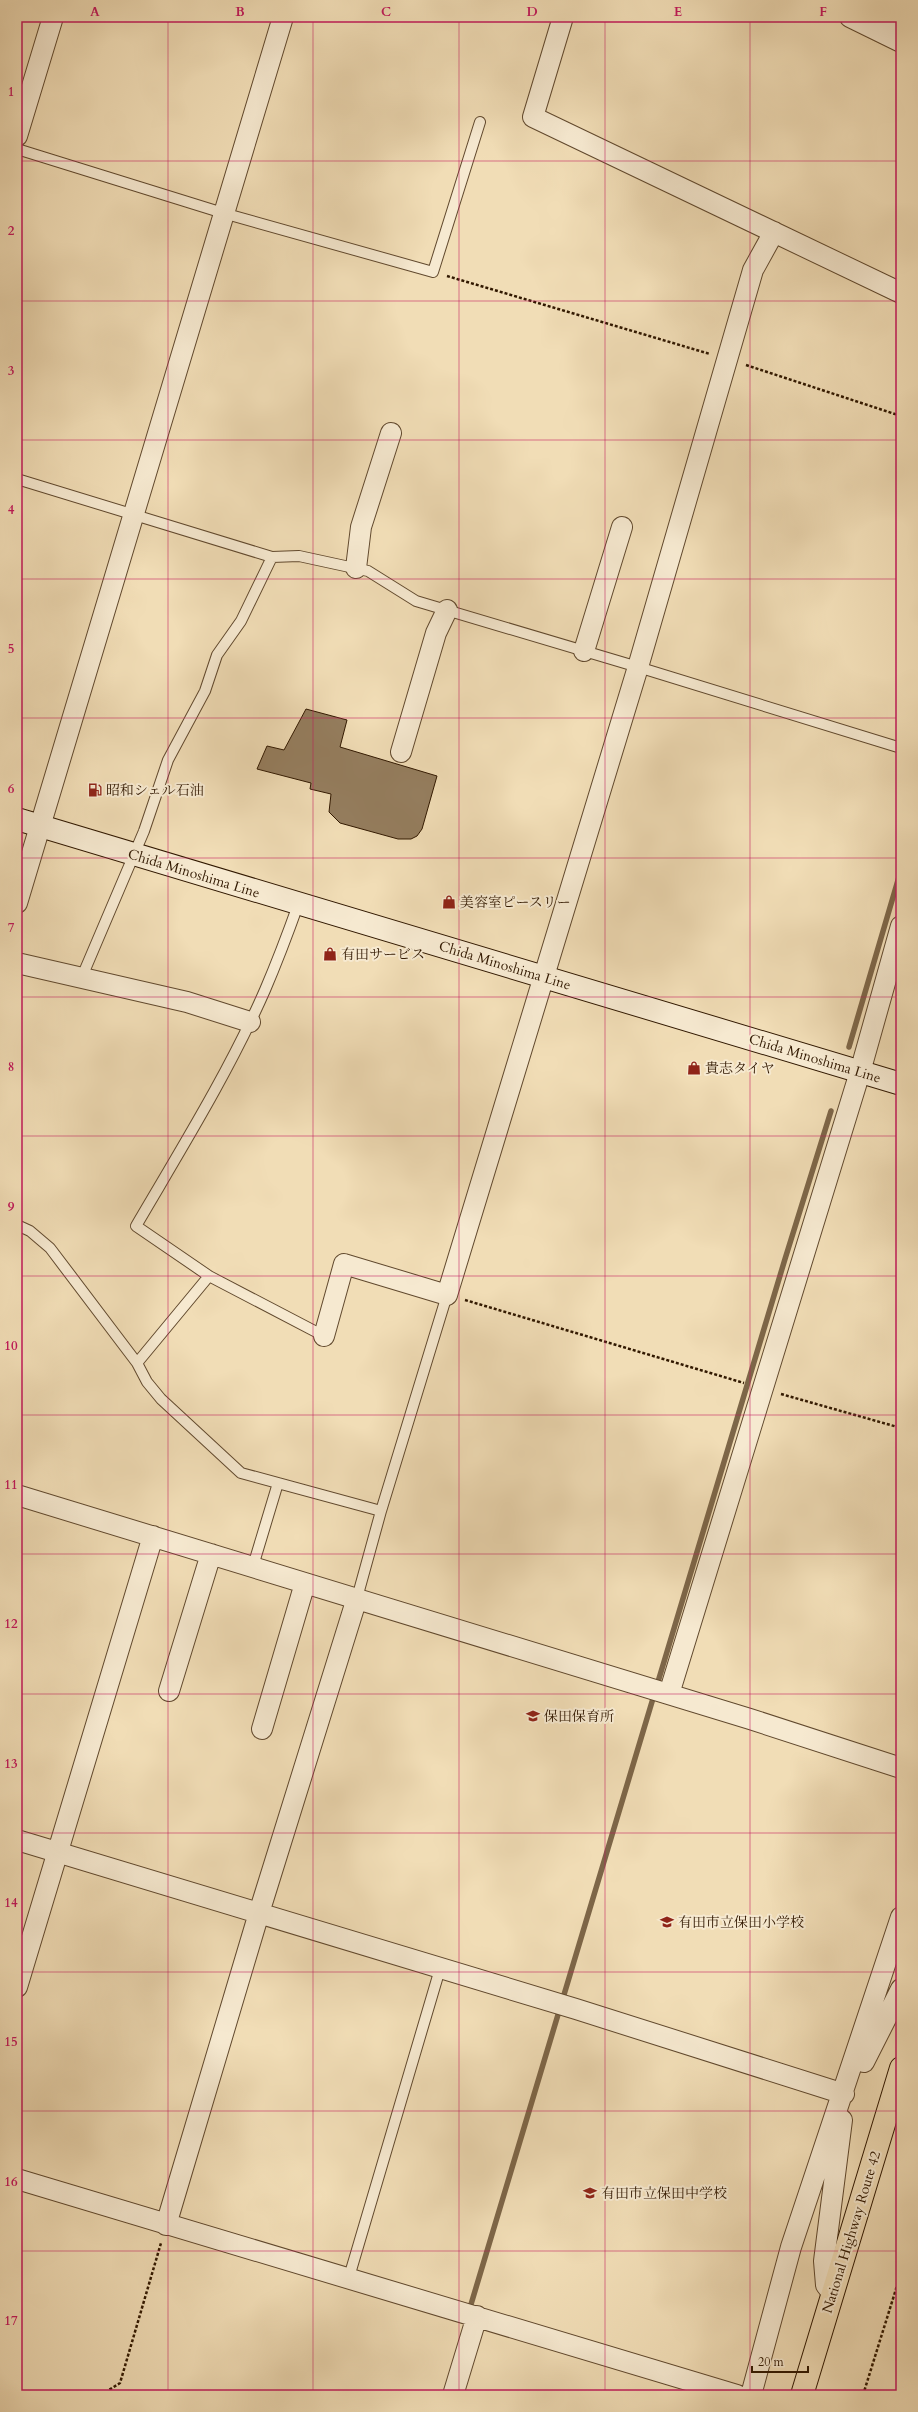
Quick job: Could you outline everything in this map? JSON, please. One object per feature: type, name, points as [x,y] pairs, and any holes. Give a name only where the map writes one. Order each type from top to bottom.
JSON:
[{"type":"highway","name":"National Highway Route 42","points":[[802,2395],[901,2068]]},
{"type":"main road","name":"Chida Minoshima Line","points":[[17,819],[298,905],[543,976],[901,1084]]},
{"type":"street","points":[[17,136],[53,17]]},
{"type":"street","points":[[17,903],[132,514],[282,17]]},
{"type":"street","points":[[563,17],[533,117],[901,293]]},
{"type":"street","points":[[850,17],[894,31]]},
{"type":"street","points":[[324,1336],[344,1264],[447,1295],[638,666],[753,270],[774,232]]},
{"type":"street","points":[[356,568],[358,544],[365,509],[391,433]]},
{"type":"street","points":[[584,651],[622,527]]},
{"type":"street","points":[[401,752],[436,633],[447,610]]},
{"type":"street","points":[[669,1694],[860,1072],[901,926]]},
{"type":"street","points":[[17,963],[81,979],[187,1002],[250,1022]]},
{"type":"street","points":[[17,1495],[669,1694],[901,1768]]},
{"type":"street","points":[[17,1987],[59,1853],[153,1536]]},
{"type":"street","points":[[169,1691],[211,1554]]},
{"type":"street","points":[[262,1729],[306,1583]]},
{"type":"street","points":[[166,2225],[259,1913],[357,1598]]},
{"type":"street","points":[[17,1840],[576,2009],[844,2094]]},
{"type":"street","points":[[751,2395],[792,2247],[818,2164],[844,2094],[901,1917]]},
{"type":"street","points":[[833,2294],[826,2285],[824,2261],[841,2135],[844,2094],[868,2056],[901,1989]]},
{"type":"street","points":[[17,2179],[166,2225],[349,2277],[737,2395]]},
{"type":"street","points":[[453,2395],[477,2316]]},
{"type":"lane","points":[[17,149],[223,213],[433,272],[480,122]]},
{"type":"lane","points":[[17,479],[272,557],[298,556],[368,571],[416,601],[638,666],[901,748]]},
{"type":"lane","points":[[81,979],[144,831],[168,760],[205,691],[217,655],[240,621],[263,579],[272,557]]},
{"type":"lane","points":[[298,905],[280,954],[250,1022],[202,1114],[136,1226],[209,1276],[324,1336]]},
{"type":"lane","points":[[17,1225],[30,1231],[50,1248],[137,1363],[147,1382],[161,1399],[234,1468],[253,1478],[278,1483],[381,1511]]},
{"type":"lane","points":[[137,1363],[209,1276]]},
{"type":"lane","points":[[357,1598],[381,1511],[447,1295]]},
{"type":"lane","points":[[253,1566],[278,1483]]},
{"type":"lane","points":[[349,2277],[440,1969]]},
{"type":"path","points":[[433,272],[728,359],[901,416]]},
{"type":"path","points":[[447,1295],[763,1389],[901,1428]]},
{"type":"path","points":[[101,2395],[120,2383],[166,2225]]},
{"type":"path","points":[[863,2395],[901,2273]]},
{"type":"building","points":[[306,709],[347,720],[340,747],[437,776],[422,829],[417,836],[411,839],[398,839],[340,823],[329,812],[331,794],[310,789],[311,783],[257,769],[267,746],[284,750]]},
{"type":"waterway","points":[[849,1047],[901,870]]},
{"type":"waterway","points":[[469,2311],[785,1259],[831,1111]]},
{"type":"place","name":"昭和シェル石油","points":[[95,790]]},
{"type":"place","name":"美容室ピースリー","points":[[449,902]]},
{"type":"place","name":"有田サービス","points":[[330,954]]},
{"type":"place","name":"貴志タイヤ","points":[[694,1068]]},
{"type":"place","name":"保田保育所","points":[[533,1716]]},
{"type":"place","name":"有田市立保田小学校","points":[[667,1922]]},
{"type":"place","name":"有田市立保田中学校","points":[[590,2193]]}]
